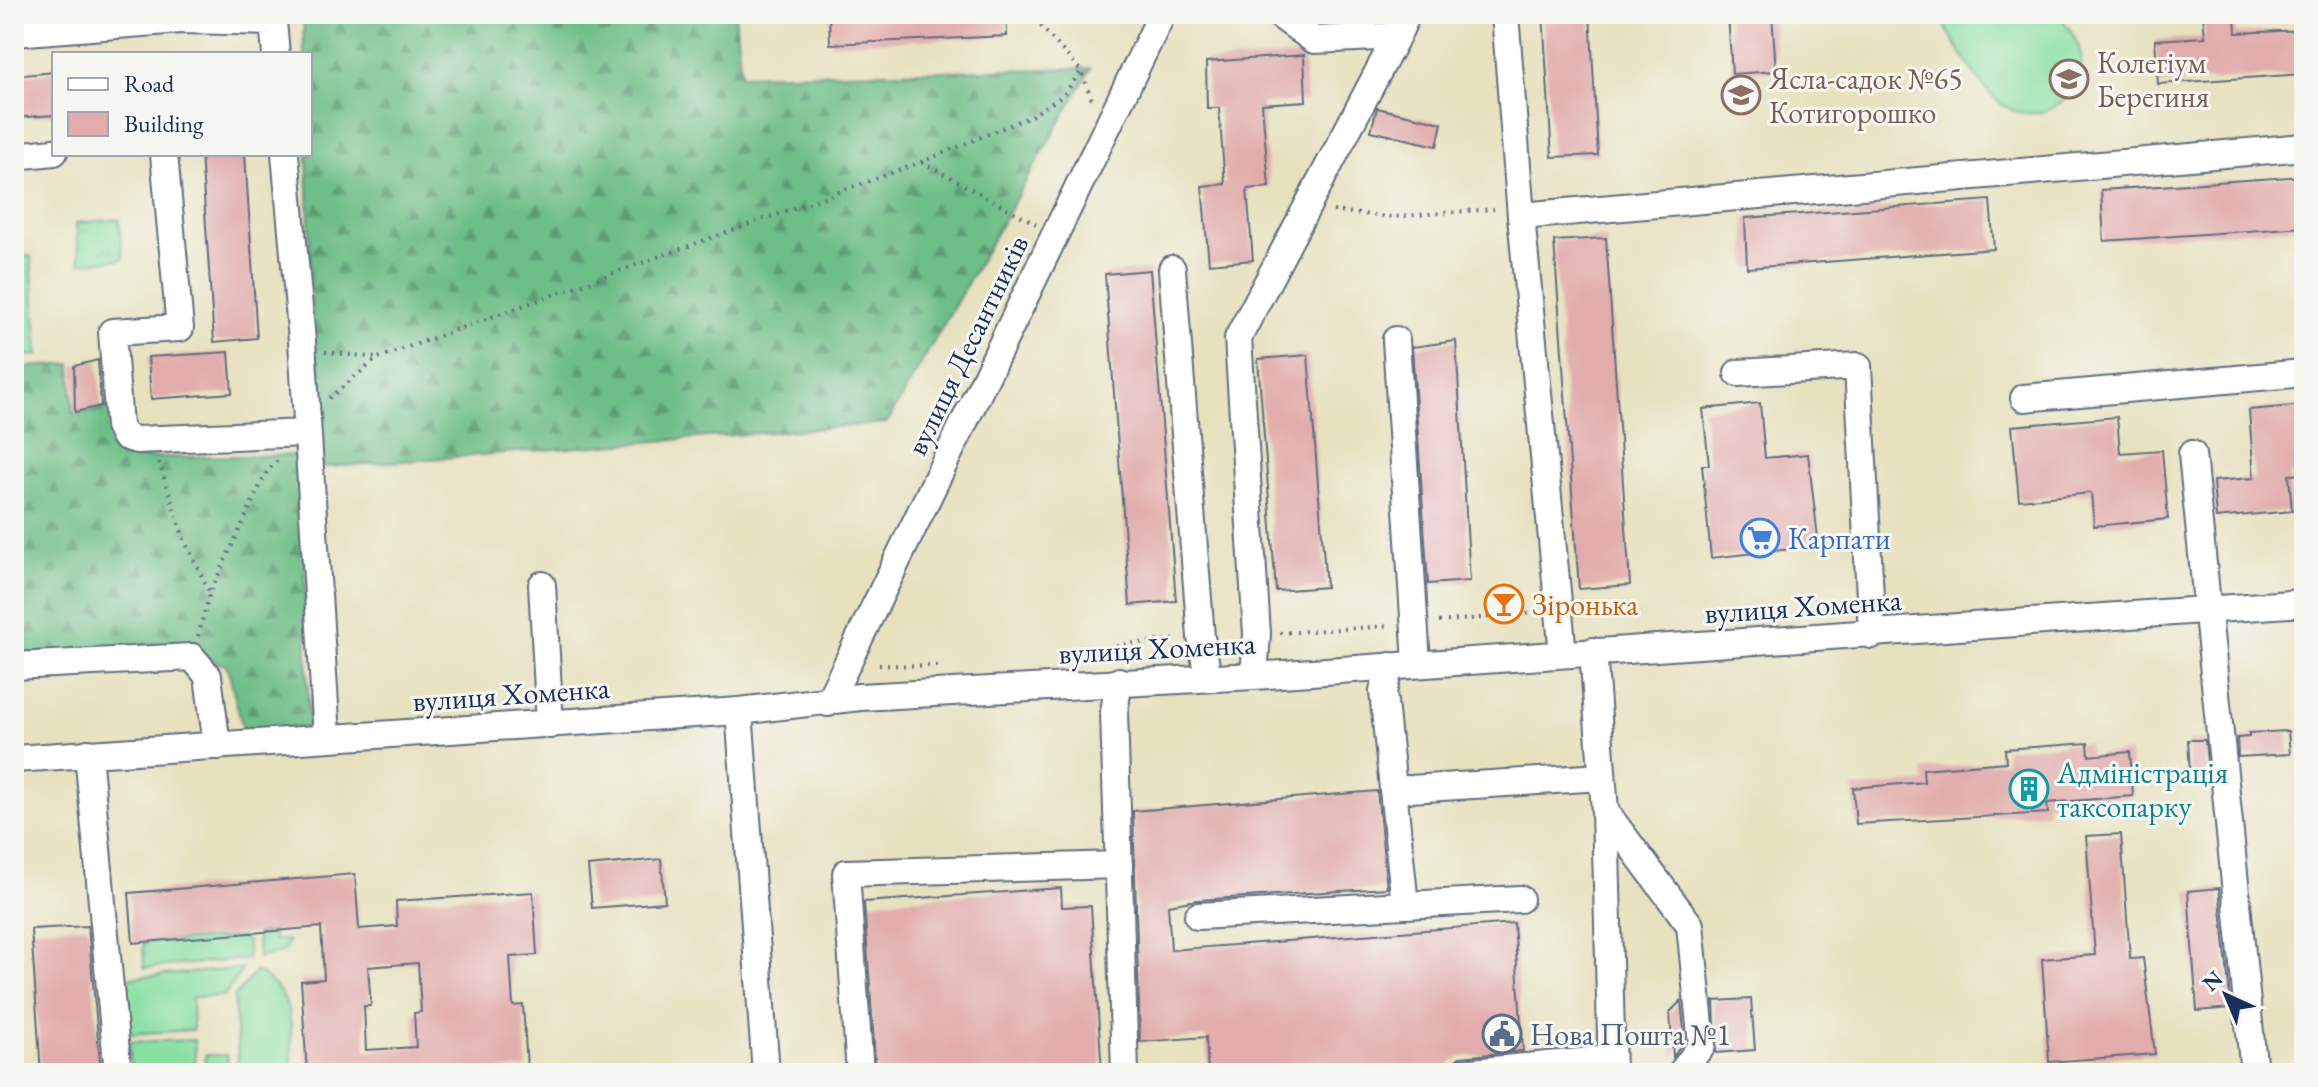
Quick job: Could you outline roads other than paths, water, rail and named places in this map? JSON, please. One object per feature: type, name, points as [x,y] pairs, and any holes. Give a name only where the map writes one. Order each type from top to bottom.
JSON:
[{"type":"street","name":"вулиця Десантників","points":[[828,703],[1162,14]]},
{"type":"street","points":[[1278,14],[1314,40],[1402,25]]},
{"type":"street","points":[[1505,14],[1563,654]]},
{"type":"street","points":[[14,33],[181,20],[273,22],[276,52]]},
{"type":"street","points":[[1254,676],[1257,634],[1238,338],[1402,25]]},
{"type":"street","points":[[1521,216],[2304,147]]},
{"type":"street","points":[[14,156],[52,152]]},
{"type":"street","points":[[164,156],[180,328],[112,332],[119,426],[124,436],[136,440],[305,433]]},
{"type":"street","points":[[285,156],[302,341],[305,433],[327,737]]},
{"type":"street","points":[[1172,269],[1201,637],[1208,677]]},
{"type":"street","points":[[1396,340],[1417,663]]},
{"type":"street","points":[[1738,373],[1858,366],[1872,635]]},
{"type":"street","points":[[2024,398],[2304,373]]},
{"type":"street","points":[[2192,454],[2254,1073]]},
{"type":"street","points":[[542,585],[550,725]]},
{"type":"street","name":"вулиця Хоменка","points":[[14,759],[550,725],[828,703],[860,697],[1254,676],[2304,603]]},
{"type":"street","points":[[1461,1073],[1611,1066],[1605,811],[1593,651]]},
{"type":"street","points":[[14,666],[192,657],[208,676],[217,746]]},
{"type":"street","points":[[1390,666],[1383,692],[1405,905]]},
{"type":"street","points":[[1119,681],[1114,712],[1125,1073]]},
{"type":"street","points":[[739,711],[766,1073]]},
{"type":"street","points":[[88,753],[118,1073]]},
{"type":"street","points":[[1393,790],[1602,777]]},
{"type":"street","points":[[1605,811],[1690,925],[1702,1045],[1681,1073]]},
{"type":"street","points":[[860,1073],[846,873],[1119,865]]},
{"type":"street","points":[[1198,916],[1520,899]]},
{"type":"place","name":"Колегіум Берегиня","points":[[2069,79]]},
{"type":"place","name":"Ясла-садок №65 Котигорошко","points":[[1741,95]]},
{"type":"place","name":"Карпати","points":[[1760,538]]},
{"type":"place","name":"Зіронька","points":[[1504,604]]},
{"type":"place","name":"Адміністрація таксопарку","points":[[2029,789]]},
{"type":"place","name":"Нова Пошта №1","points":[[1502,1034]]}]
